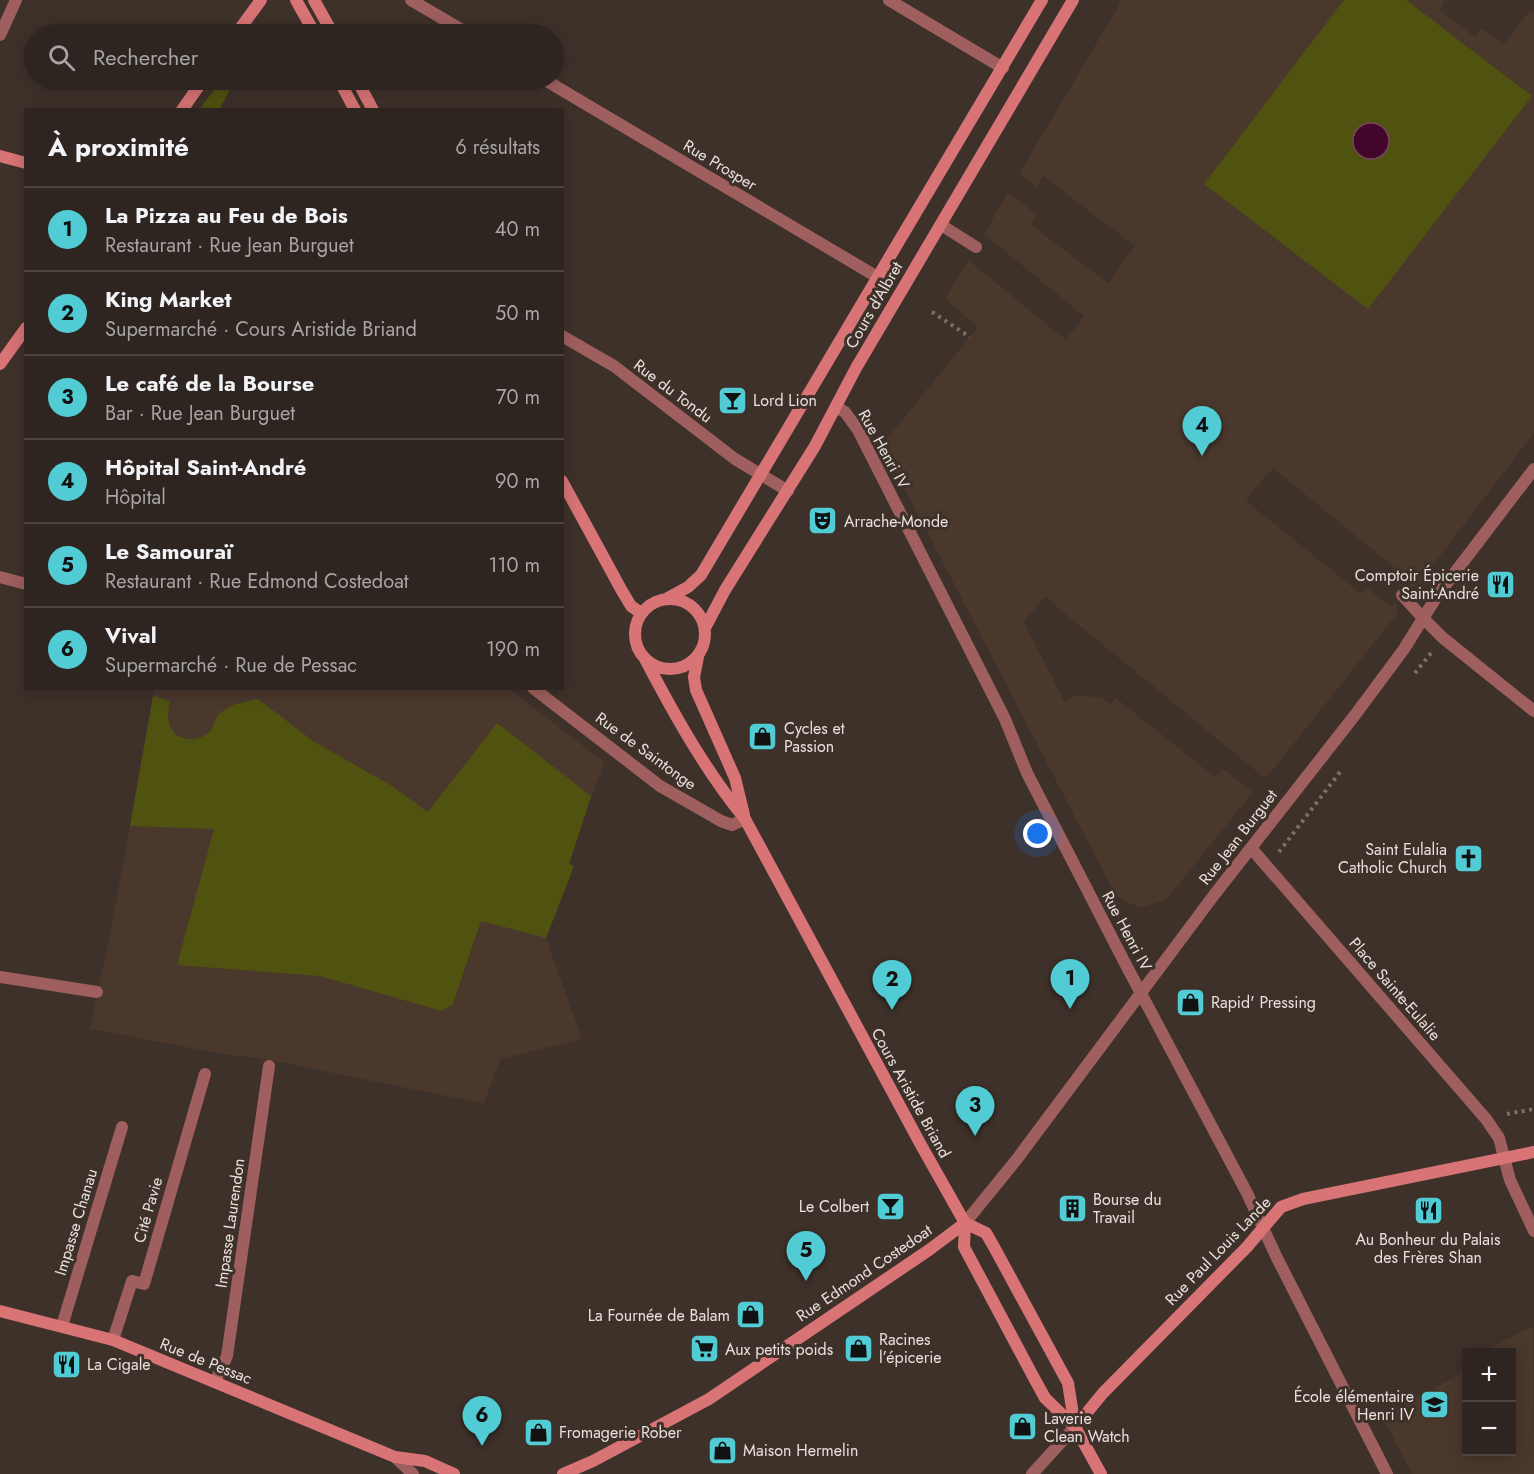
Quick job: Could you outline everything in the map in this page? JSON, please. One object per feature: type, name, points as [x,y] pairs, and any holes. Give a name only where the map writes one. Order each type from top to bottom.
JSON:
[{"type":"main road","points":[[243,24],[261,0]]},
{"type":"main road","points":[[296,0],[309,24]]},
{"type":"main road","points":[[314,0],[327,24]]},
{"type":"main road","name":"Cours d'Albret","points":[[666,599],[688,587],[701,575],[1042,0]]},
{"type":"main road","name":"Cours d'Albret","points":[[705,628],[725,590],[788,491],[856,368],[1072,0]]},
{"type":"main road","points":[[183,108],[196,90]]},
{"type":"main road","points":[[344,90],[354,108]]},
{"type":"main road","points":[[362,90],[372,108]]},
{"type":"main road","points":[[0,156],[24,162]]},
{"type":"main road","points":[[0,364],[24,331]]},
{"type":"main road","points":[[564,485],[631,606],[641,613]]},
{"type":"main road","points":[[666,599],[680,600],[693,607],[701,616],[705,628],[705,643],[698,657],[690,664],[666,670],[645,659],[635,641],[636,622],[641,613],[653,603],[666,599]]},
{"type":"main road","name":"Cours Aristide Briand","points":[[698,657],[694,677],[696,690],[735,778],[745,819]]},
{"type":"main road","name":"Cours Aristide Briand","points":[[645,659],[692,745],[718,786],[745,819],[965,1223],[964,1247],[1045,1398],[1075,1427],[1101,1474]]},
{"type":"main road","name":"Rue Paul Louis Lande","points":[[1075,1427],[1103,1393],[1247,1247],[1281,1207],[1303,1199],[1534,1152]]},
{"type":"main road","name":"Cours Aristide Briand","points":[[965,1223],[986,1233],[1068,1383],[1075,1427]]},
{"type":"main road","name":"Rue Edmond Costedoat","points":[[563,1474],[709,1399],[929,1250],[965,1223]]},
{"type":"main road","name":"Rue de Pessac","points":[[0,1311],[113,1340],[395,1457],[425,1461],[454,1474]]},
{"type":"street","points":[[0,35],[15,0]]},
{"type":"street","points":[[411,0],[453,24]]},
{"type":"street","points":[[889,0],[1003,68]]},
{"type":"street","name":"Rue Prosper","points":[[562,90],[879,278]]},
{"type":"street","points":[[941,225],[976,247]]},
{"type":"street","name":"Rue du Tondu","points":[[564,337],[614,366],[735,459],[788,491]]},
{"type":"street","name":"Rue Henri IV","points":[[836,407],[845,411],[858,430],[1005,719],[1027,773],[1263,1227],[1275,1256],[1387,1474]]},
{"type":"street","name":"Rue Jean Burguet","points":[[965,1223],[1007,1172],[1214,895],[1390,668],[1437,596],[1534,469]]},
{"type":"street","points":[[0,577],[24,583]]},
{"type":"street","points":[[1402,595],[1443,638],[1534,711]]},
{"type":"street","name":"Rue de Saintonge","points":[[536,690],[660,786],[721,821],[732,825],[745,819]]},
{"type":"street","name":"Place Sainte-Eulalie","points":[[1251,848],[1486,1119],[1499,1138],[1510,1180],[1534,1231]]},
{"type":"street","points":[[0,977],[97,992]]},
{"type":"street","name":"Impasse Laurendon","points":[[215,1382],[226,1356],[269,1066]]},
{"type":"street","name":"Cité Pavie","points":[[113,1340],[132,1281],[144,1284],[205,1074]]},
{"type":"street","name":"Impasse Chanau","points":[[62,1326],[122,1127]]},
{"type":"street","points":[[1032,1474],[1075,1427]]},
{"type":"street","name":"Rue de Pessac","points":[[395,1457],[413,1474]]},
{"type":"path","points":[[932,312],[970,337]]},
{"type":"shaded area","points":[[1122,0],[1445,0],[1440,10],[1475,37],[1482,28],[1504,44],[1530,10],[1534,13],[1534,433],[1417,586],[1408,588],[1411,581],[1273,468],[1258,485],[1246,501],[1360,593],[1366,587],[1391,607],[1396,602],[1397,614],[1267,777],[1261,775],[1045,597],[1024,622],[1064,701],[1075,696],[1101,697],[1110,704],[1116,698],[1215,777],[1223,769],[1253,792],[1166,900],[1140,908],[1116,896],[882,445],[978,327],[945,299],[968,260],[1066,340],[1084,316],[984,234],[1008,192],[1037,215],[1031,225],[1108,283],[1135,246],[1043,176],[1036,187],[1019,174]]},
{"type":"shaded area","points":[[1344,0],[1406,0],[1532,96],[1368,309],[1204,184]]},
{"type":"shaded area","points":[[214,90],[229,90],[220,108],[201,108]]},
{"type":"shaded area","points":[[1371,123],[1384,128],[1389,141],[1384,154],[1371,159],[1358,154],[1353,141],[1358,128]]},
{"type":"shaded area","points":[[155,690],[510,690],[604,762],[569,863],[574,866],[546,938],[582,1039],[500,1059],[484,1103],[264,1059],[229,1055],[90,1029],[111,930]]},
{"type":"shaded area","points":[[153,696],[170,701],[168,719],[171,728],[177,735],[190,739],[200,738],[208,733],[217,717],[229,707],[258,699],[313,741],[392,786],[428,812],[497,723],[591,796],[569,864],[574,866],[546,938],[481,921],[453,1004],[442,1011],[320,976],[177,965],[214,829],[130,826]]},
{"type":"shaded area","name":"École élémentaire Henri IV","points":[[1533,1326],[1534,1474],[1412,1474],[1382,1416],[1462,1373],[1462,1456],[1516,1456],[1516,1348],[1490,1348]]},
{"type":"place","name":"Lord Lion","points":[[732,400]]},
{"type":"place","name":"Hôpital Saint-André","points":[[1202,456]]},
{"type":"place","name":"Arrache-Monde","points":[[823,521]]},
{"type":"place","name":"Comptoir Épicerie Saint-André","points":[[1500,584]]},
{"type":"place","name":"Cycles et Passion","points":[[763,737]]},
{"type":"place","name":"Saint Eulalia Catholic Church","points":[[1468,858]]},
{"type":"place","name":"Rapid' Pressing","points":[[1190,1002]]},
{"type":"place","name":"La Pizza au Feu de Bois","points":[[1070,1009]]},
{"type":"place","name":"King Market","points":[[892,1010]]},
{"type":"place","name":"Le café de la Bourse","points":[[975,1136]]},
{"type":"place","name":"Le Colbert","points":[[890,1206]]},
{"type":"place","name":"Bourse du Travail","points":[[1072,1208]]},
{"type":"place","name":"Au Bonheur du Palais des Frères Shan","points":[[1428,1211]]},
{"type":"place","name":"Le Samouraï","points":[[806,1281]]},
{"type":"place","name":"La Fournée de Balam","points":[[751,1315]]},
{"type":"place","name":"Racines l’épicerie","points":[[858,1348]]},
{"type":"place","name":"Aux petits poids","points":[[704,1349]]},
{"type":"place","name":"La Cigale","points":[[66,1364]]},
{"type":"place","name":"École élémentaire Henri IV","points":[[1435,1405]]},
{"type":"place","name":"Laverie Clean Watch","points":[[1023,1427]]},
{"type":"place","name":"Fromagerie Rober","points":[[538,1432]]},
{"type":"place","name":"Vival","points":[[482,1446]]},
{"type":"place","name":"Maison Hermelin","points":[[722,1450]]}]
